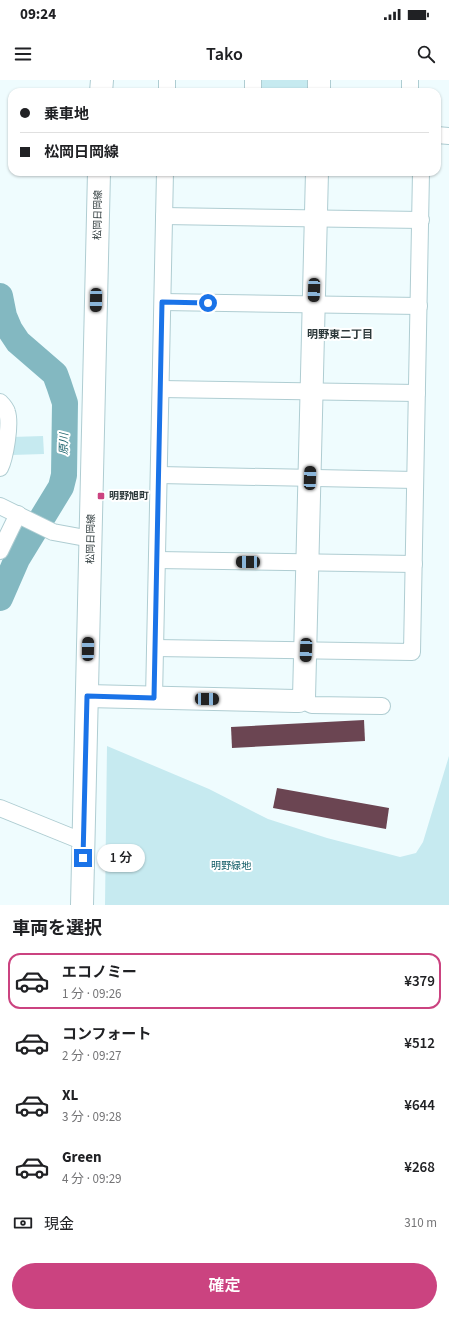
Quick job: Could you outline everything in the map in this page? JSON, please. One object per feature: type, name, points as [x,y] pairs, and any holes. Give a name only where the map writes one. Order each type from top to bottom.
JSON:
[{"type":"street","name":"松岡日岡線","points":[[82,905],[99,176]]},
{"type":"street","points":[[154,698],[165,176]]},
{"type":"street","points":[[87,696],[295,702],[301,700],[305,694],[317,176]]},
{"type":"street","points":[[155,648],[412,652],[421,176]]},
{"type":"street","points":[[164,216],[421,220]]},
{"type":"street","points":[[162,302],[419,306]]},
{"type":"street","points":[[161,389],[417,393]]},
{"type":"street","points":[[0,402],[8,414],[5,458],[0,468]]},
{"type":"street","points":[[159,476],[416,480]]},
{"type":"street","points":[[0,506],[53,532],[91,539]]},
{"type":"street","points":[[0,551],[20,515]]},
{"type":"street","points":[[157,560],[414,564]]},
{"type":"street","points":[[301,700],[312,705],[382,706]]},
{"type":"street","points":[[0,808],[84,842]]},
{"type":"green space","points":[[258,80],[307,80],[307,88],[258,88]]},
{"type":"green space","points":[[43,436],[44,454],[12,455],[12,437]]},
{"type":"green space","name":"明野緑地","points":[[107,746],[209,789],[268,819],[327,838],[400,857],[416,853],[423,842],[449,756],[449,905],[105,905]]},
{"type":"building","points":[[364,720],[365,741],[232,748],[231,727]]},
{"type":"building","points":[[277,788],[389,808],[386,829],[273,808]]},
{"type":"waterway","name":"原川","points":[[0,296],[4,316],[10,330],[18,342],[55,374],[65,403],[64,475],[61,487],[17,559],[0,598]]},
{"type":"place","name":"明野旭町","points":[[101,496]]},
{"type":"district","name":"明野東二丁目","points":[[340,334]]},
{"type":"route","points":[[83,858],[87,696],[154,698],[162,302],[208,303]]}]
